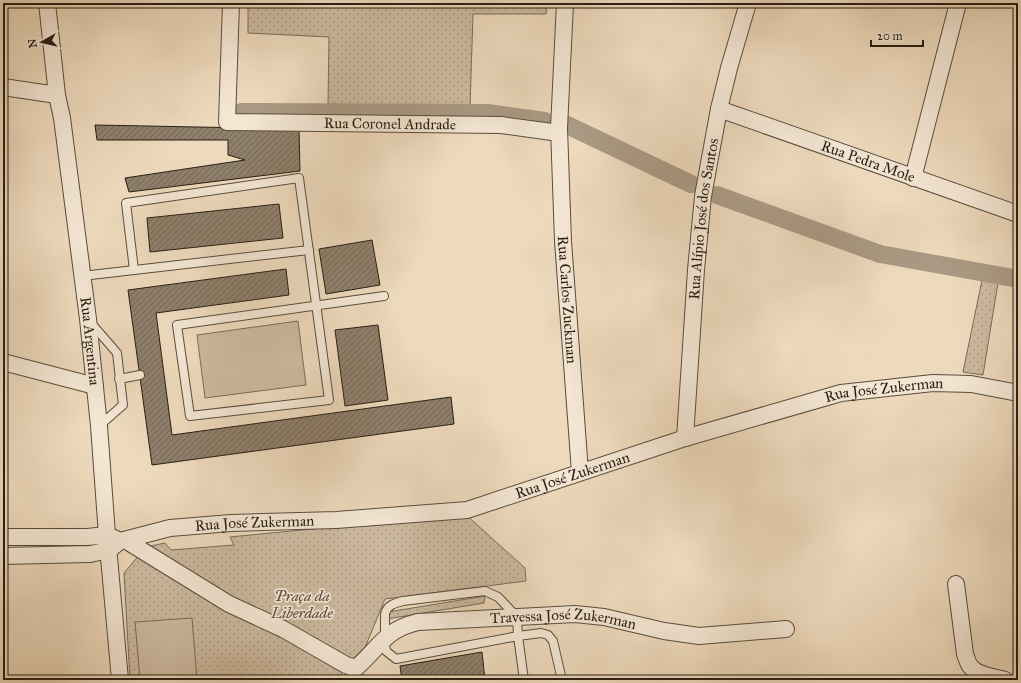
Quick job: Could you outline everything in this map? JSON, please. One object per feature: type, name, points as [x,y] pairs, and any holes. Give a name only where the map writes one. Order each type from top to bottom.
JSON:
[{"type":"street","name":"Rua Argentina","points":[[47,3],[88,319],[99,426],[115,542],[120,680]]},
{"type":"street","name":"Rua Coronel Andrade","points":[[231,3],[227,122],[501,125],[556,130]]},
{"type":"street","name":"Rua Carlos Zuckman","points":[[565,3],[556,130],[580,472]]},
{"type":"street","name":"Rua Alípio José dos Santos","points":[[685,438],[702,203],[719,109],[748,3]]},
{"type":"street","points":[[913,178],[958,3]]},
{"type":"street","points":[[3,87],[58,95]]},
{"type":"street","name":"Rua Pedra Mole","points":[[719,109],[1018,214]]},
{"type":"street","points":[[3,362],[95,386]]},
{"type":"street","name":"Rua José Zukerman","points":[[3,556],[90,554],[115,542],[170,528],[231,523],[336,520],[467,510],[685,438],[841,393],[933,383],[971,384],[1018,393]]},
{"type":"street","name":"Rua José Zukerman","points":[[3,537],[87,537],[115,542]]},
{"type":"street","points":[[115,542],[229,604],[283,629],[346,665],[352,674]]},
{"type":"street","points":[[956,584],[965,654],[968,663],[972,669],[980,674],[1005,680]]},
{"type":"street","name":"Travessa José Zukerman","points":[[352,674],[385,637],[406,625],[418,622],[575,614],[604,617],[656,629],[699,636],[786,629]]},
{"type":"lane","points":[[134,270],[126,203],[299,178],[309,250],[316,305],[329,400],[190,416],[177,326],[316,305],[384,296]]},
{"type":"lane","points":[[82,276],[309,250]]},
{"type":"lane","points":[[88,319],[117,353],[124,405],[99,426]]},
{"type":"lane","points":[[120,379],[140,375]]},
{"type":"lane","points":[[524,680],[518,636],[517,617],[498,596],[485,591],[403,602],[390,605],[386,610],[386,651],[396,660],[518,636],[541,633],[548,635],[553,641],[562,680]]},
{"type":"green space","points":[[248,3],[547,3],[546,14],[473,14],[470,107],[328,104],[329,37],[248,33]]},
{"type":"green space","points":[[982,280],[998,283],[983,375],[963,372]]},
{"type":"green space","points":[[298,321],[306,385],[205,398],[197,335]]},
{"type":"green space","name":"Praça da Liberdade","points":[[465,514],[525,568],[526,581],[385,599],[364,650],[360,652],[336,680],[130,680],[124,573],[146,547],[165,543],[171,550],[234,545],[230,537]]},
{"type":"green space","points":[[485,596],[484,603],[387,619],[388,612]]},
{"type":"green space","points":[[192,618],[197,680],[140,680],[135,622]]},
{"type":"building","points":[[95,125],[299,129],[300,171],[129,192],[125,178],[245,160],[228,155],[228,140],[97,140]]},
{"type":"building","points":[[279,204],[283,238],[150,252],[147,218]]},
{"type":"building","points":[[372,240],[380,285],[326,294],[319,249]]},
{"type":"building","points":[[286,269],[289,295],[156,313],[172,435],[451,397],[454,424],[152,465],[128,290]]},
{"type":"building","points":[[378,325],[388,400],[345,406],[335,330]]},
{"type":"building","points":[[482,652],[485,680],[402,680],[400,666]]},
{"type":"waterway","points":[[241,112],[488,113],[545,121]]},
{"type":"waterway","points":[[567,125],[691,184]]},
{"type":"waterway","points":[[717,195],[880,254],[1018,279]]}]
